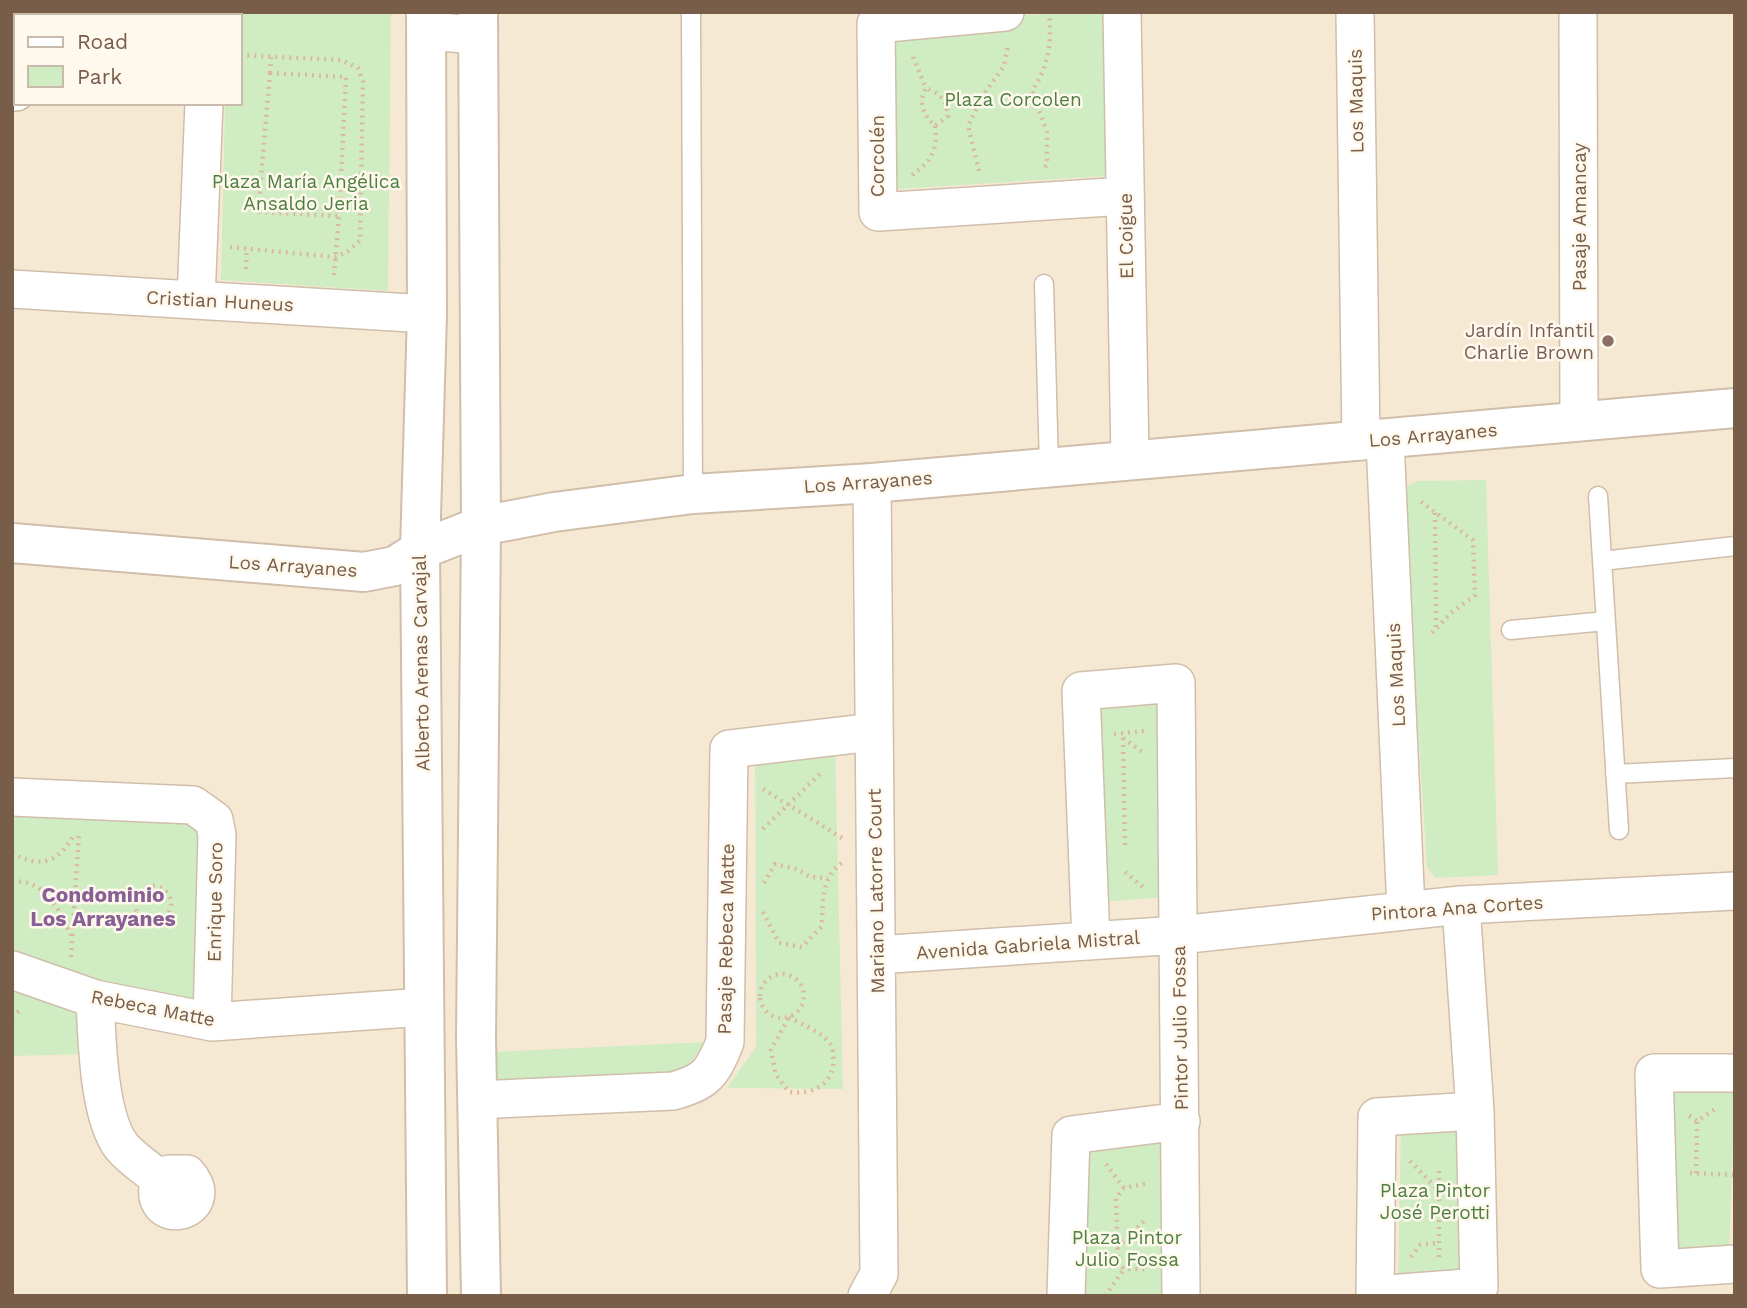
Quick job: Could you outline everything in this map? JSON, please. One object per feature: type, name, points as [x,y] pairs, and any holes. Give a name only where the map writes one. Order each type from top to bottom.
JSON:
[{"type":"street","name":"Corcolén","points":[[1005,12],[876,24],[878,212],[1125,197]]},
{"type":"street","name":"El Coigue","points":[[1122,12],[1130,459]]},
{"type":"street","name":"Los Maquis","points":[[1355,12],[1406,910]]},
{"type":"street","name":"Pasaje Amancay","points":[[1578,12],[1579,421]]},
{"type":"street","name":"Alberto Arenas Carvajal","points":[[427,1296],[420,550],[427,314],[427,22],[478,24],[481,526],[477,1101],[481,1296]]},
{"type":"street","points":[[196,300],[199,244],[198,105]]},
{"type":"street","name":"Cristian Huneus","points":[[12,289],[427,314]]},
{"type":"street","name":"Los Arrayanes","points":[[12,544],[364,572],[395,566],[420,550],[481,526],[554,512],[693,494],[872,483],[1130,459],[1378,453],[1579,421],[1735,408]]},
{"type":"street","name":"Mariano Latorre Court","points":[[867,1296],[880,1274],[877,955],[868,854],[873,732],[872,483]]},
{"type":"street","name":"Pintor Julio Fossa","points":[[1084,737],[1082,691],[1176,682],[1181,1296]]},
{"type":"street","points":[[729,768],[729,749],[873,732]]},
{"type":"street","points":[[1084,737],[1091,941]]},
{"type":"street","name":"Pasaje Rebeca Matte","points":[[477,1101],[673,1091],[698,1084],[716,1065],[725,1042],[729,768]]},
{"type":"street","name":"Enrique Soro","points":[[12,797],[193,805],[214,820],[217,835],[212,1022]]},
{"type":"street","name":"Pintora Ana Cortes","points":[[1179,935],[1461,905],[1735,891]]},
{"type":"street","points":[[1461,905],[1475,1111],[1479,1287],[1375,1295],[1377,1117],[1475,1111]]},
{"type":"street","name":"Avenida Gabriela Mistral","points":[[877,955],[1179,935]]},
{"type":"street","name":"Rebeca Matte","points":[[12,970],[82,994],[212,1022],[424,1007]]},
{"type":"street","points":[[82,994],[108,1116],[122,1147],[160,1179]]},
{"type":"street","points":[[1735,1073],[1654,1073],[1660,1269],[1735,1264]]},
{"type":"street","name":"Pintor Julio Fossa","points":[[1066,1296],[1071,1135],[1181,1121]]},
{"type":"lane","points":[[691,12],[693,494]]},
{"type":"lane","points":[[1044,284],[1049,467]]},
{"type":"lane","points":[[1598,496],[1619,830]]},
{"type":"lane","points":[[1602,561],[1735,546]]},
{"type":"lane","points":[[1511,630],[1606,621]]},
{"type":"lane","points":[[1615,774],[1735,768]]},
{"type":"path","points":[[997,13],[1010,34],[1004,66],[983,95],[968,126],[976,165],[987,189],[1015,203],[1047,165],[1046,132],[1032,91],[1049,56],[1052,38],[1049,12]]},
{"type":"path","points":[[921,20],[912,36],[914,60],[926,88],[938,93],[946,102],[948,117],[935,126]]},
{"type":"path","points":[[199,244],[335,257],[347,252],[360,241],[363,82],[358,68],[341,60],[242,55]]},
{"type":"path","points":[[271,57],[258,212],[339,216]]},
{"type":"path","points":[[270,73],[346,76],[332,307]]},
{"type":"path","points":[[878,181],[909,177],[929,159],[937,144],[935,126],[924,114],[921,97],[926,88]]},
{"type":"path","points":[[1378,453],[1435,513],[1473,540],[1475,595],[1451,613],[1424,645]]},
{"type":"path","points":[[1435,513],[1436,629]]},
{"type":"path","points":[[1084,737],[1176,728]]},
{"type":"path","points":[[1123,738],[1125,885]]},
{"type":"path","points":[[729,768],[868,854]]},
{"type":"path","points":[[727,863],[824,770]]},
{"type":"path","points":[[12,853],[22,859],[47,862],[65,851],[80,823],[72,937]]},
{"type":"path","points":[[763,902],[762,914],[779,943],[802,947],[822,926],[823,893],[831,870],[868,854]]},
{"type":"path","points":[[763,891],[764,879],[775,864],[810,877],[828,878]]},
{"type":"path","points":[[12,882],[22,880],[48,894],[61,911],[72,937],[82,994]]},
{"type":"path","points":[[155,886],[166,891],[171,902],[169,913],[155,922],[144,919],[136,911],[138,893],[142,889],[155,886]]},
{"type":"path","points":[[789,1017],[771,1050],[776,1075],[789,1092],[803,1094],[826,1083],[835,1069],[832,1046],[821,1035],[789,1017],[774,1017],[762,1008],[762,985],[773,975],[787,974],[794,977],[803,988],[805,995],[800,1009],[789,1017]]},
{"type":"path","points":[[1696,1173],[1697,1121]]},
{"type":"path","points":[[1657,1171],[1735,1175]]},
{"type":"path","points":[[1149,1187],[1144,1184],[1124,1188],[1116,1198],[1117,1247],[1118,1263],[1124,1269],[1152,1269]]},
{"type":"path","points":[[1117,1247],[1146,1219]]},
{"type":"path","points":[[1105,1296],[1124,1269]]},
{"type":"shaded area","points":[[12,12],[1735,12],[1735,1296],[12,1296]]},
{"type":"green space","name":"Plaza María Angélica Ansaldo Jeria","points":[[391,12],[388,291],[221,280],[225,105],[242,105],[242,14],[228,14]]},
{"type":"green space","name":"Plaza Corcolen","points":[[1107,12],[1105,176],[897,189],[895,23]]},
{"type":"green space","points":[[1486,480],[1498,875],[1436,878],[1427,868],[1403,488],[1418,481]]},
{"type":"green space","points":[[1164,701],[1167,897],[1099,902],[1095,704]]},
{"type":"green space","points":[[835,746],[843,1089],[727,1088],[756,1047],[755,757]]},
{"type":"green space","points":[[12,810],[185,814],[204,835],[202,998],[177,998],[129,991],[12,956]]},
{"type":"green space","points":[[12,989],[85,1017],[85,1054],[12,1056]]},
{"type":"green space","points":[[707,1042],[681,1073],[494,1085],[493,1052]]},
{"type":"green space","points":[[1662,1084],[1735,1084],[1729,1254],[1667,1256]]},
{"type":"green space","name":"Plaza Pintor José Perotti","points":[[1468,1120],[1472,1278],[1398,1285],[1401,1123]]},
{"type":"green space","name":"Plaza Pintor Julio Fossa","points":[[1168,1137],[1165,1296],[1081,1296],[1082,1145]]},
{"type":"place","name":"Jardín Infantil Charlie Brown","points":[[1608,341]]},
{"type":"district","name":"Condominio Los Arrayanes","points":[[103,906]]}]
